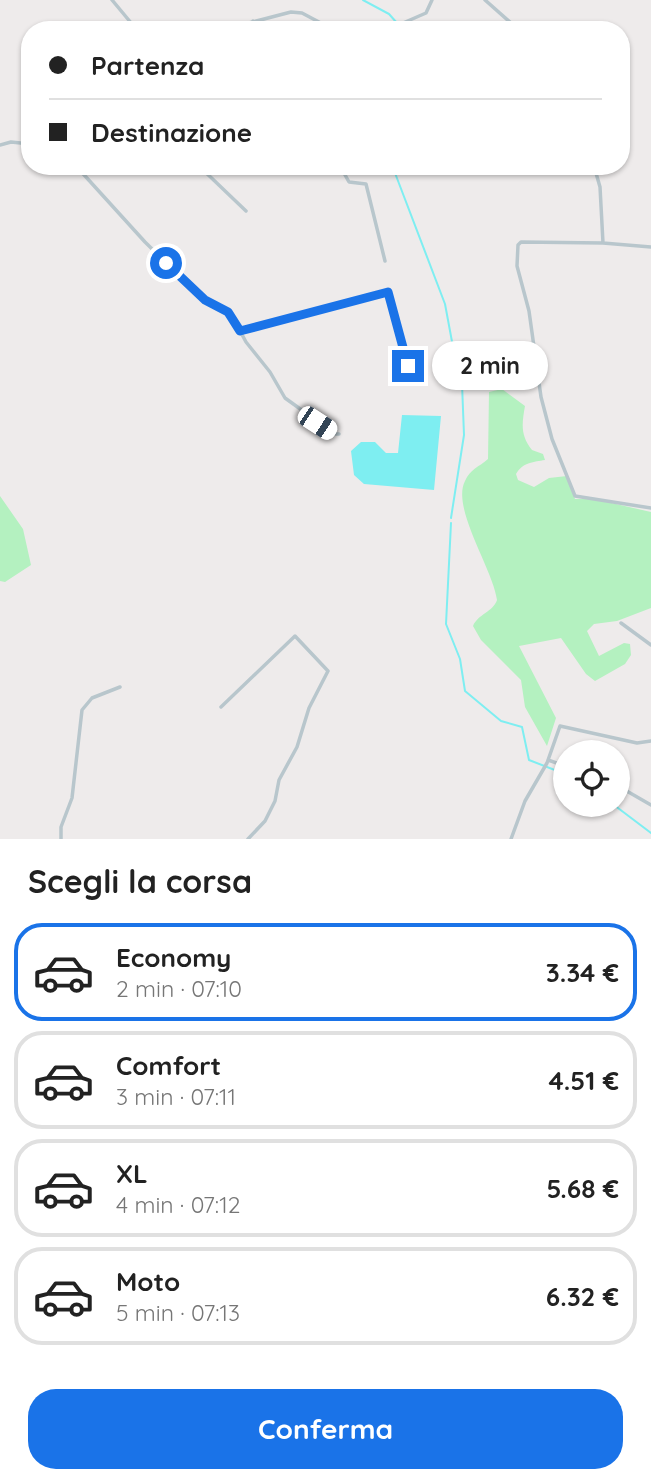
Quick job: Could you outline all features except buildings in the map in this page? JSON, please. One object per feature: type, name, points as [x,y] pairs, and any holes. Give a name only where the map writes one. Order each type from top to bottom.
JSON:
[{"type":"street","points":[[112,0],[130,21]]},
{"type":"street","points":[[410,21],[428,10],[432,0]]},
{"type":"street","points":[[485,0],[509,21]]},
{"type":"street","points":[[253,21],[291,12],[302,13],[317,21]]},
{"type":"street","points":[[0,145],[21,144]]},
{"type":"street","points":[[84,175],[195,292],[209,304],[233,316],[240,331],[285,398],[335,434],[339,434]]},
{"type":"street","points":[[208,175],[246,211]]},
{"type":"street","points":[[345,175],[349,181],[366,184],[385,261]]},
{"type":"street","points":[[597,175],[600,187],[603,243]]},
{"type":"street","points":[[651,247],[603,243],[521,242],[518,245],[517,266],[529,311],[541,397],[552,439],[575,496],[651,508]]},
{"type":"street","points":[[240,331],[388,292],[408,366]]},
{"type":"street","points":[[621,623],[651,645]]},
{"type":"street","points":[[221,707],[295,636],[328,671],[309,708],[297,747],[279,780],[275,801],[265,821],[248,839]]},
{"type":"street","points":[[61,839],[61,827],[72,798],[82,710],[92,698],[120,687]]},
{"type":"street","points":[[510,839],[525,801],[547,762],[560,726],[637,743],[651,741]]},
{"type":"street","points":[[547,762],[553,763]]},
{"type":"street","points":[[630,793],[651,805]]},
{"type":"green space","points":[[502,389],[525,406],[525,439],[532,450],[543,454],[545,460],[522,467],[516,474],[518,480],[534,487],[549,478],[567,476],[575,499],[594,499],[651,512],[651,608],[617,621],[594,624],[587,631],[599,656],[624,643],[630,644],[631,655],[625,664],[595,681],[586,674],[561,638],[519,646],[556,718],[547,746],[525,707],[521,680],[481,640],[473,626],[497,600],[468,522],[462,493],[469,474],[488,459],[489,392]]},
{"type":"green space","points":[[0,496],[23,529],[31,565],[5,582],[0,581]]},
{"type":"water","points":[[402,415],[441,416],[434,490],[364,484],[354,475],[351,451],[361,442],[375,442],[386,453],[398,453]]},
{"type":"waterway","points":[[363,0],[389,14],[395,21]]},
{"type":"waterway","points":[[396,175],[445,304],[453,347],[461,358],[464,435],[451,518]]},
{"type":"waterway","points":[[451,523],[446,624],[460,659],[465,691],[501,721],[522,727],[529,760],[553,769]]},
{"type":"waterway","points":[[630,817],[651,833]]},
{"type":"route","points":[[166,263],[209,304],[233,316],[240,331],[383,291],[388,292],[408,366]]}]
